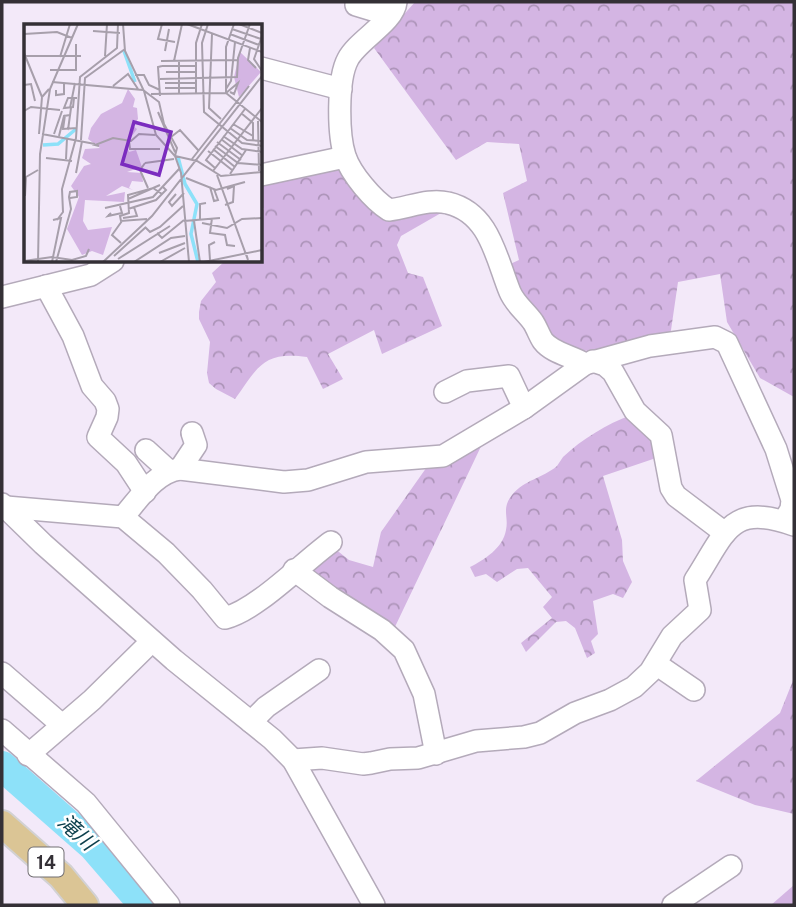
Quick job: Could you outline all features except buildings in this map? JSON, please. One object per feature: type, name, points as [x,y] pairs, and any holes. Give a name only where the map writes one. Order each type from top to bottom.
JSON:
[{"type":"main road","name":"14","points":[[2,824],[61,876],[85,905]]},
{"type":"street","points":[[355,5],[392,9]]},
{"type":"street","points":[[392,9],[357,46],[347,61],[341,89],[345,157],[377,203],[389,210],[437,201],[462,208],[483,228],[493,241],[516,304],[534,324],[543,341],[552,349],[605,365],[613,372],[635,411],[660,435],[671,488],[676,496],[726,533]]},
{"type":"street","points":[[262,68],[341,89]]},
{"type":"street","points":[[262,176],[345,157]]},
{"type":"street","points":[[2,297],[91,275],[111,262]]},
{"type":"street","points":[[46,286],[74,336],[92,386],[105,401],[108,409],[98,438],[126,463],[145,492]]},
{"type":"street","points":[[123,517],[160,475],[174,470],[284,482],[308,480],[366,462],[443,456],[524,408],[589,362],[650,346],[715,337],[722,338],[727,343],[776,449],[792,500],[789,523],[760,515],[747,516],[726,533],[695,580],[700,610],[672,636],[650,672],[634,687],[610,700],[575,713],[540,733],[524,737],[476,741],[436,754],[363,764],[323,758],[293,760]]},
{"type":"street","points":[[445,392],[467,381],[509,376],[524,408]]},
{"type":"street","points":[[174,470],[196,445],[192,433]]},
{"type":"street","points":[[146,450],[174,470]]},
{"type":"street","points":[[4,506],[123,517],[166,553],[225,618],[237,615],[257,601],[331,541]]},
{"type":"street","points":[[4,506],[152,641],[293,760],[365,901]]},
{"type":"street","points":[[294,570],[382,630],[404,650],[424,694],[436,754]]},
{"type":"street","points":[[28,754],[92,700],[152,641]]},
{"type":"street","points":[[656,664],[694,690]]},
{"type":"street","points":[[251,722],[266,706],[320,670]]},
{"type":"street","points":[[2,673],[62,725]]},
{"type":"street","points":[[2,730],[94,812],[169,905]]},
{"type":"street","points":[[673,905],[732,866]]},
{"type":"green space","points":[[415,2],[794,2],[794,397],[760,378],[727,322],[720,274],[678,282],[670,337],[603,353],[574,349],[550,337],[519,297],[508,265],[519,260],[503,193],[527,181],[519,144],[487,142],[456,160],[374,48]]},
{"type":"green space","points":[[343,162],[383,213],[448,209],[401,236],[397,245],[408,273],[423,277],[442,326],[382,354],[374,330],[328,354],[343,379],[323,389],[307,357],[292,356],[271,359],[263,364],[235,399],[216,389],[209,383],[207,373],[210,342],[199,319],[201,301],[216,282],[212,273],[224,262],[262,262],[262,182]]},
{"type":"green space","points":[[631,415],[652,433],[659,457],[603,476],[622,540],[623,561],[632,582],[623,598],[613,594],[593,601],[598,634],[591,641],[595,653],[587,658],[575,628],[566,621],[556,622],[526,652],[521,643],[552,618],[543,607],[552,597],[528,568],[517,569],[497,582],[486,574],[475,577],[470,567],[487,557],[501,542],[507,525],[507,504],[517,490],[552,470],[570,450],[587,438]]},
{"type":"green space","points":[[485,438],[393,631],[302,570],[334,548],[349,560],[373,567],[381,532],[429,464]]},
{"type":"green space","points":[[794,678],[794,814],[755,805],[696,781],[780,713]]},
{"type":"green space","points":[[794,885],[794,905],[771,905]]},
{"type":"waterway","name":"滝川","points":[[2,766],[93,846],[144,905]]}]
